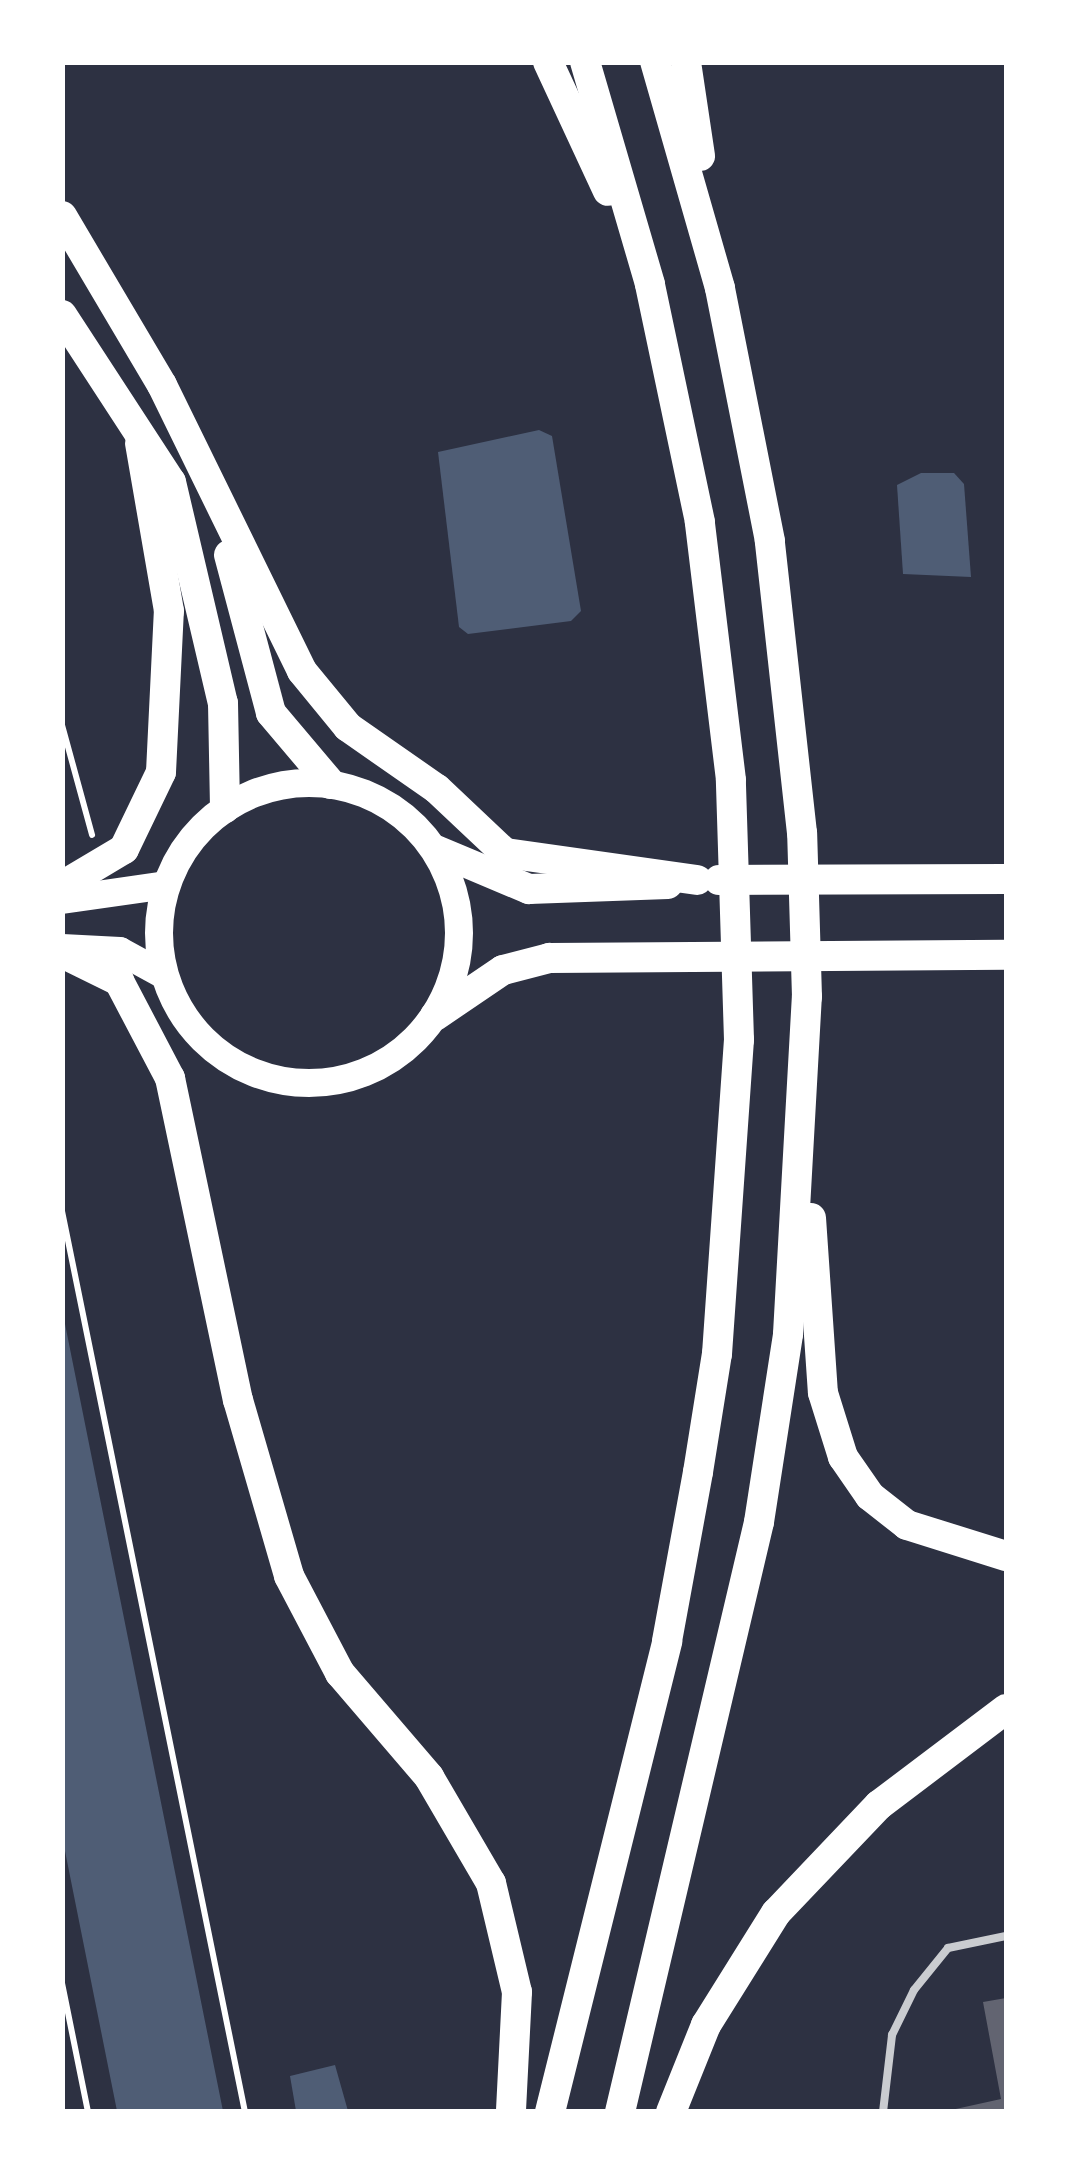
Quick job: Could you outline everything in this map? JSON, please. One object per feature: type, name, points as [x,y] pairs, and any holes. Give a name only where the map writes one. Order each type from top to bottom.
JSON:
[{"type":"highway","points":[[548,62],[650,284]]},
{"type":"highway","points":[[550,2112],[666,1641],[717,1354],[739,1040],[731,780],[700,522],[650,284],[585,62]]},
{"type":"highway","points":[[655,62],[720,288]]},
{"type":"highway","points":[[686,62],[792,716],[804,1121],[823,1392],[843,1457],[870,1496],[907,1526],[1006,1556]]},
{"type":"highway","points":[[62,216],[209,482],[302,671],[348,727],[438,789],[504,853],[610,878]]},
{"type":"highway","points":[[62,315],[170,482],[204,601],[223,704],[225,808]]},
{"type":"highway","points":[[62,886],[124,849],[161,772],[169,611],[139,435]]},
{"type":"highway","points":[[209,482],[270,712],[331,784]]},
{"type":"highway","points":[[164,975],[166,884],[200,829],[225,808],[258,791],[331,784],[390,806],[436,850],[500,884],[610,878],[1006,879]]},
{"type":"highway","points":[[435,1016],[459,950],[451,881],[436,850]]},
{"type":"highway","points":[[62,900],[166,884]]},
{"type":"highway","points":[[62,950],[120,951],[164,975],[209,1046],[286,1082],[370,1070],[435,1016],[526,962],[610,954],[1006,952]]},
{"type":"highway","points":[[62,950],[118,981],[170,1078],[238,1400],[289,1576],[340,1673],[428,1777],[491,1883],[517,1992],[511,2112]]},
{"type":"highway","points":[[620,2112],[759,1522],[788,1334],[804,1121]]},
{"type":"highway","points":[[672,2112],[706,2025],[776,1913],[879,1804],[1006,1710]]},
{"type":"lane","points":[[883,2112],[892,2035],[914,1990],[948,1948],[1006,1936]]},
{"type":"path","points":[[62,725],[95,846]]},
{"type":"path","points":[[62,1211],[245,2112]]},
{"type":"path","points":[[62,1983],[88,2112]]},
{"type":"water","points":[[539,430],[552,436],[581,611],[571,621],[468,634],[459,627],[438,452]]},
{"type":"water","points":[[921,473],[954,473],[964,484],[971,577],[903,574],[897,485]]},
{"type":"water","points":[[63,1314],[223,2111],[117,2111],[63,1841]]},
{"type":"water","points":[[335,2065],[348,2111],[296,2111],[290,2076]]},
{"type":"building","points":[[1006,1998],[1006,2112],[942,2112],[1001,2099],[983,2002]]}]
